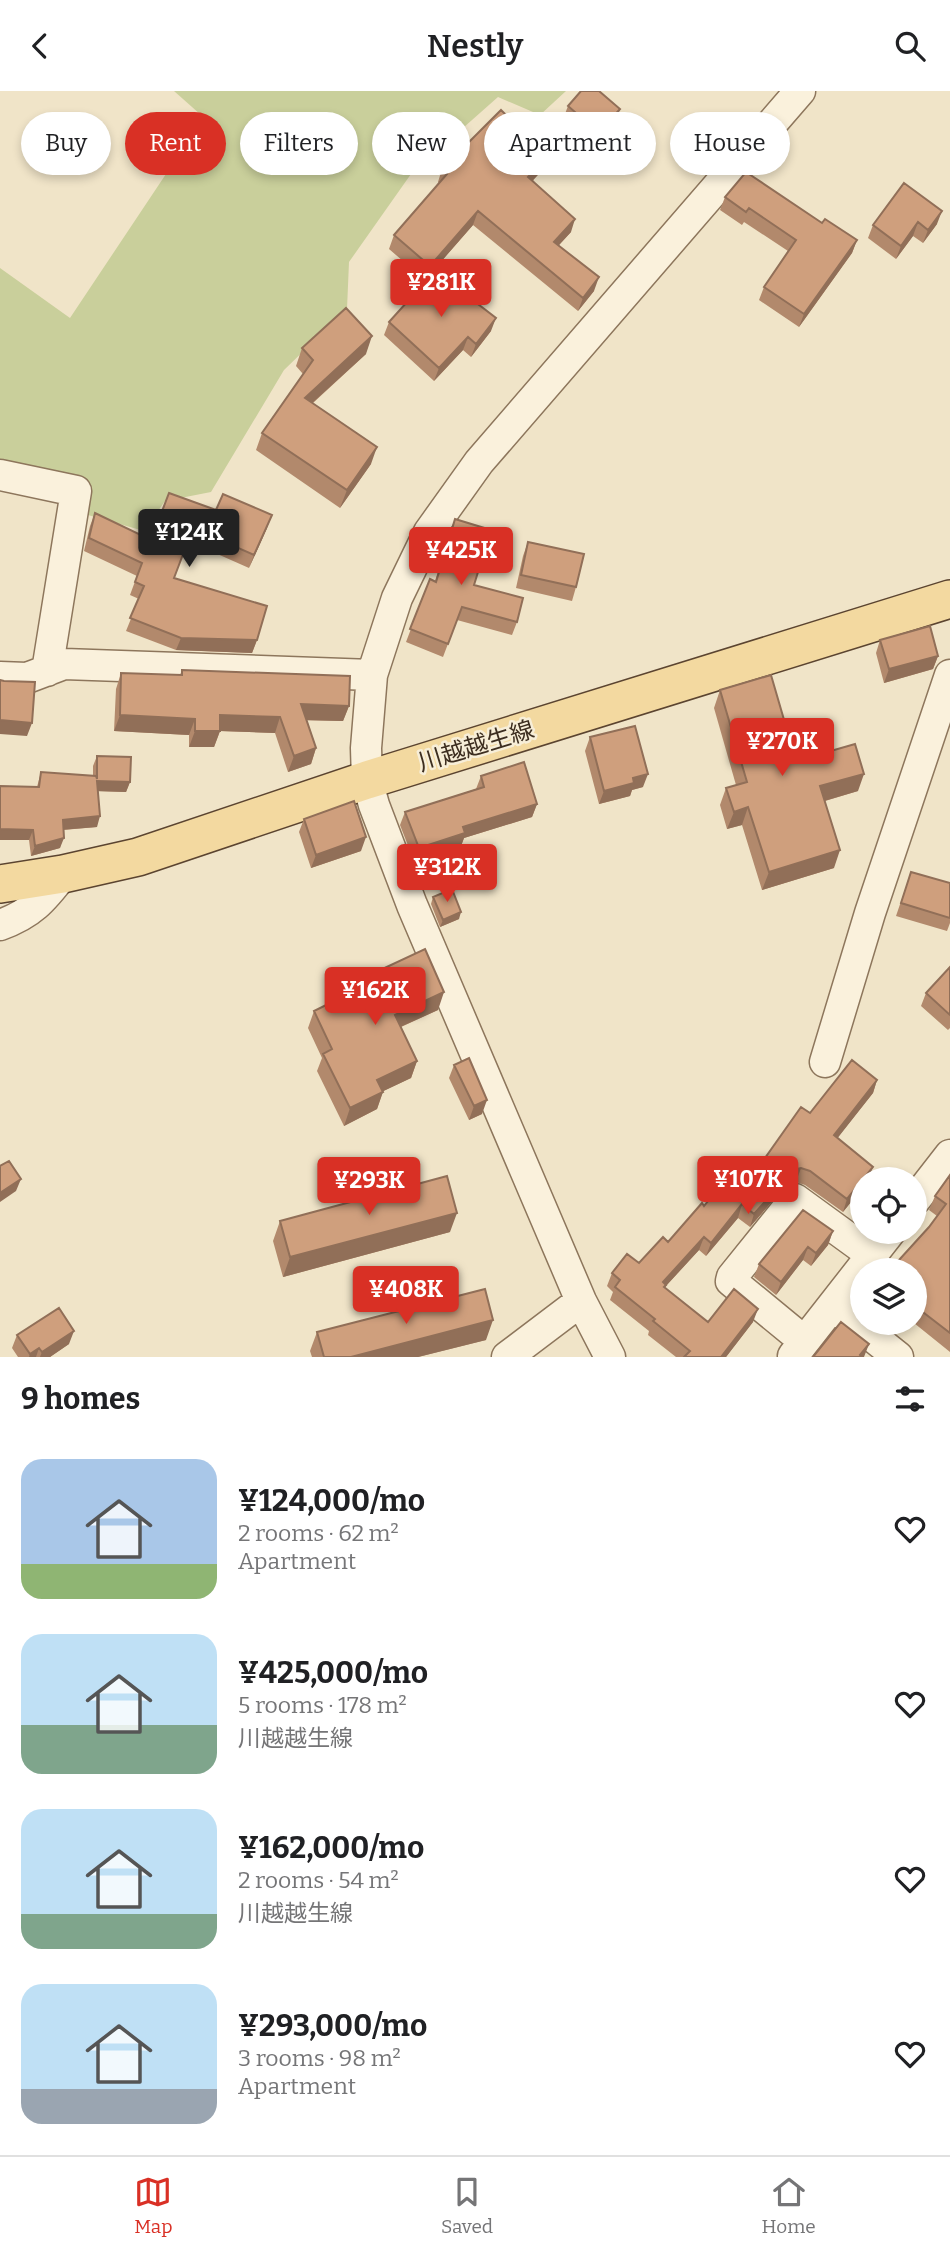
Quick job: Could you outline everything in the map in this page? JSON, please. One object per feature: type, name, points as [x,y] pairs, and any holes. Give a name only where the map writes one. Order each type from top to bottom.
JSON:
[{"type":"main road","name":"川越越生線","points":[[0,884],[63,874],[138,857],[367,780],[950,599]]},
{"type":"street","points":[[610,1357],[581,1301],[412,905],[374,805],[367,780],[366,748],[372,675],[397,598],[429,533],[479,462],[800,91]]},
{"type":"street","points":[[0,475],[76,491],[47,671]]},
{"type":"street","points":[[0,677],[27,678],[64,663],[372,675]]},
{"type":"street","points":[[825,1062],[870,913],[950,675]]},
{"type":"street","points":[[0,925],[21,917],[41,902],[63,874]]},
{"type":"street","points":[[927,1185],[950,1155]]},
{"type":"street","points":[[850,1227],[795,1199],[732,1277],[731,1281],[798,1349],[880,1244]]},
{"type":"street","points":[[507,1357],[581,1301]]},
{"type":"street","points":[[833,1305],[898,1357]]},
{"type":"green space","points":[[174,91],[566,91],[543,112],[533,112],[498,97],[470,122],[470,112],[372,112],[372,175],[410,175],[349,262],[347,309],[284,370],[211,492],[165,501],[144,531],[81,513],[0,464],[0,268],[70,318],[165,175],[226,175],[226,112],[198,112]]},
{"type":"building","points":[[581,91],[599,91],[620,109],[617,112],[575,112],[568,106]]},
{"type":"building","points":[[484,127],[484,175],[530,175],[528,177],[575,219],[554,242],[599,277],[583,298],[478,211],[430,266],[394,235],[446,175],[470,175],[470,141]]},
{"type":"building","points":[[743,175],[750,175],[822,223],[825,219],[857,240],[804,314],[764,287],[796,240],[749,208],[746,212],[725,197]]},
{"type":"building","points":[[904,183],[942,211],[928,230],[918,222],[901,246],[873,225]]},
{"type":"building","points":[[435,271],[496,318],[476,344],[468,337],[439,368],[389,322]]},
{"type":"building","points":[[346,308],[372,336],[305,398],[377,447],[347,490],[262,433],[313,360],[302,348]]},
{"type":"building","points":[[169,493],[216,510],[223,494],[272,515],[254,555],[193,528],[174,578],[267,606],[257,640],[181,638],[130,618],[144,586],[135,582],[142,563],[89,538],[95,513],[151,540]]},
{"type":"building","points":[[455,519],[491,530],[474,585],[523,598],[517,622],[462,607],[448,644],[410,629],[430,579],[436,582]]},
{"type":"building","points":[[528,542],[584,554],[576,587],[521,575]]},
{"type":"building","points":[[930,626],[938,656],[889,669],[880,640]]},
{"type":"building","points":[[182,670],[350,676],[349,706],[301,704],[316,748],[294,756],[280,717],[220,715],[220,731],[195,731],[195,719],[120,715],[121,673],[182,675]]},
{"type":"building","points":[[771,675],[796,761],[855,744],[864,774],[820,786],[840,850],[769,872],[748,807],[734,812],[726,788],[747,782],[720,690]]},
{"type":"building","points":[[0,680],[35,682],[32,723],[0,720]]},
{"type":"building","points":[[635,726],[648,774],[633,778],[634,783],[604,791],[590,737]]},
{"type":"building","points":[[97,756],[131,757],[130,782],[97,781],[100,816],[63,820],[64,838],[35,846],[33,830],[0,829],[0,786],[39,787],[41,772],[96,776],[97,779]]},
{"type":"building","points":[[524,762],[537,804],[463,827],[465,833],[419,848],[405,812],[484,787],[481,776]]},
{"type":"building","points":[[354,801],[366,837],[316,855],[304,819]]},
{"type":"building","points":[[911,872],[950,883],[950,918],[901,903]]},
{"type":"building","points":[[452,889],[461,912],[443,920],[433,897]]},
{"type":"building","points":[[425,949],[444,992],[395,1015],[417,1061],[377,1080],[383,1092],[350,1108],[323,1054],[332,1049],[314,1011],[381,978],[378,971]]},
{"type":"building","points":[[950,967],[950,1015],[926,993]]},
{"type":"building","points":[[469,1058],[487,1100],[474,1106],[454,1065]]},
{"type":"building","points":[[852,1060],[877,1080],[834,1135],[873,1167],[850,1167],[850,1195],[847,1199],[810,1171],[801,1168],[793,1170],[754,1214],[742,1204],[711,1243],[704,1237],[663,1282],[666,1285],[664,1287],[708,1322],[734,1289],[758,1309],[721,1357],[684,1357],[690,1351],[615,1287],[620,1280],[612,1273],[627,1254],[639,1263],[663,1237],[668,1242],[746,1159],[758,1168],[801,1107],[810,1113]]},
{"type":"building","points":[[9,1161],[21,1179],[0,1193],[0,1166]]},
{"type":"building","points":[[950,1175],[950,1333],[927,1315],[927,1258],[901,1258],[914,1244],[927,1244],[927,1229],[946,1204],[935,1196]]},
{"type":"building","points":[[447,1176],[457,1213],[290,1257],[280,1221]]},
{"type":"building","points":[[803,1210],[833,1231],[816,1253],[808,1247],[781,1282],[759,1264]]},
{"type":"building","points":[[485,1289],[493,1320],[351,1357],[324,1357],[317,1332]]},
{"type":"building","points":[[59,1308],[74,1331],[42,1352],[39,1348],[30,1354],[17,1335]]},
{"type":"building","points":[[841,1322],[850,1329],[850,1335],[858,1335],[869,1344],[860,1355],[862,1357],[813,1357]]}]
